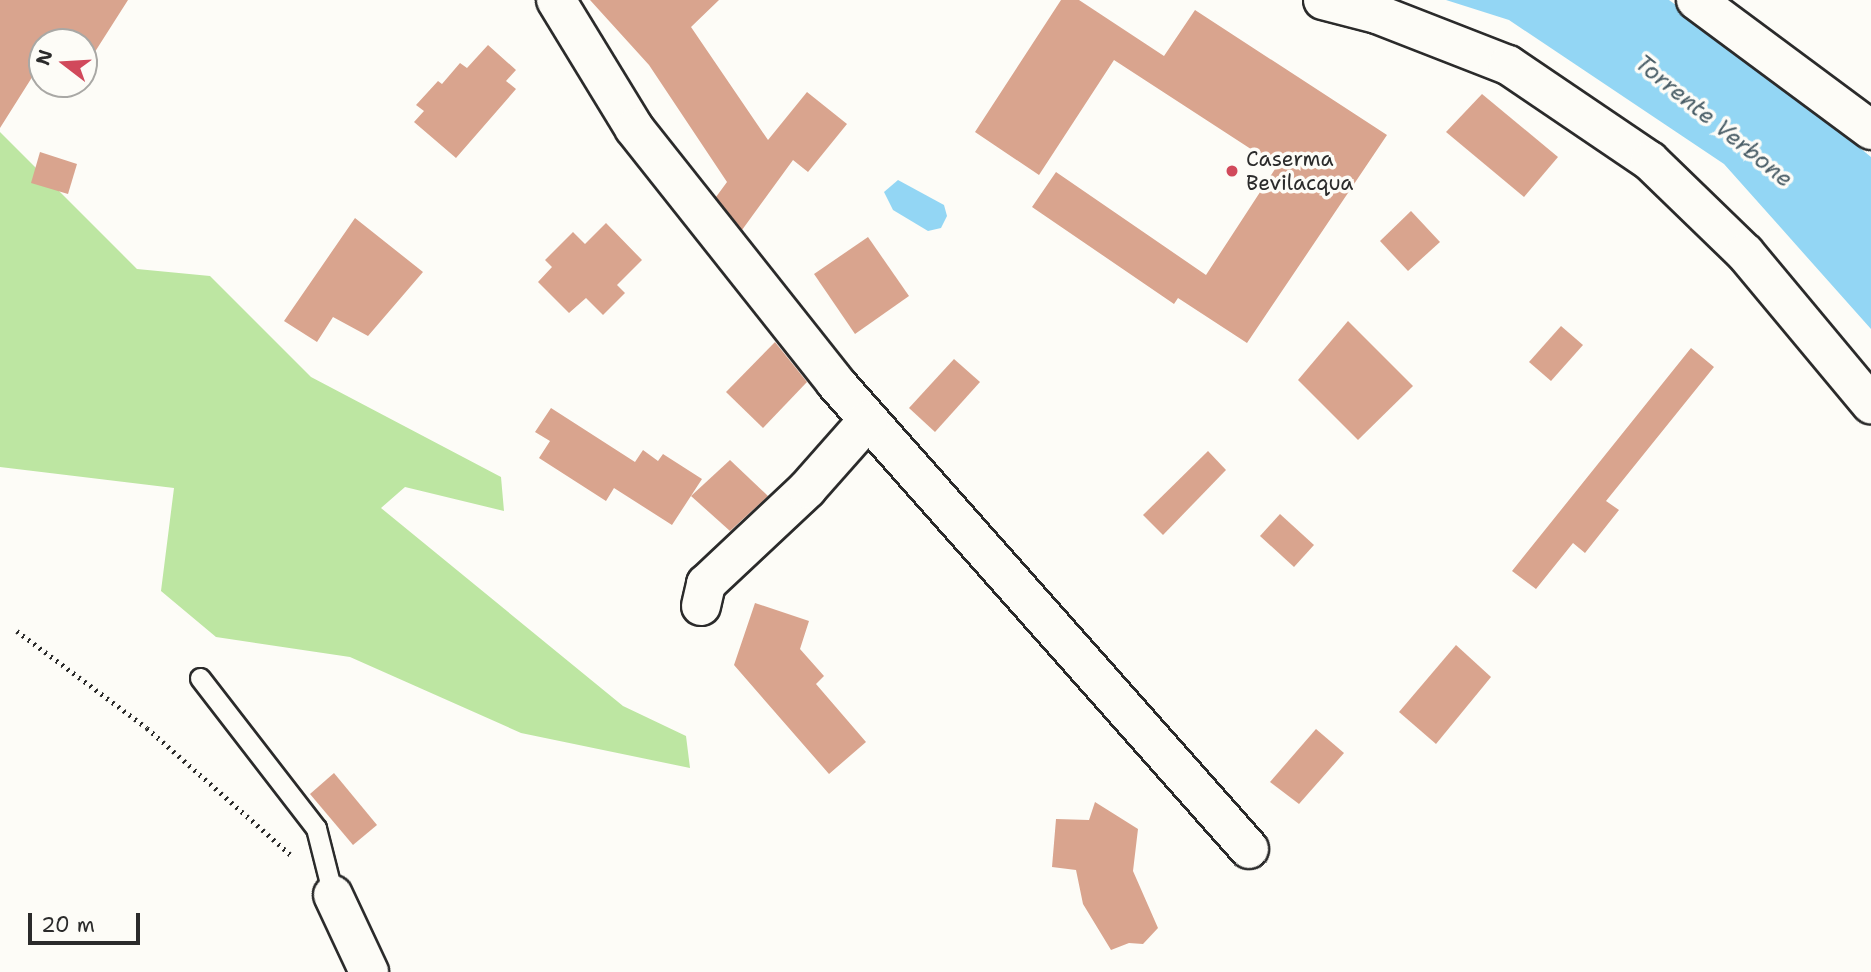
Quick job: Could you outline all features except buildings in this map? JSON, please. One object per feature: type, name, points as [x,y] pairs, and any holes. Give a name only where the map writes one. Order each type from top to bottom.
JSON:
[{"type":"street","points":[[556,0],[634,128],[869,420],[1249,849]]},
{"type":"street","points":[[1323,0],[1377,14],[1508,65],[1650,160],[1745,253],[1871,404]]},
{"type":"street","points":[[1696,0],[1871,130]]},
{"type":"street","points":[[701,606],[706,584],[807,489],[869,420]]},
{"type":"street","points":[[333,895],[369,972]]},
{"type":"lane","points":[[200,678],[316,828],[333,895]]},
{"type":"path","points":[[16,631],[147,728],[333,895]]},
{"type":"green space","points":[[0,132],[137,269],[210,276],[311,377],[501,477],[504,511],[405,487],[381,508],[623,706],[686,736],[690,768],[521,733],[350,657],[216,637],[161,591],[174,488],[0,467]]},
{"type":"water","name":"Torrente Verbone","points":[[1446,0],[1669,0],[1749,58],[1871,157],[1871,329],[1724,164],[1509,20]]},
{"type":"water","points":[[898,180],[944,205],[947,216],[941,228],[928,231],[893,210],[884,192]]},
{"type":"place","name":"Caserma Bevilacqua","points":[[1232,171]]}]
